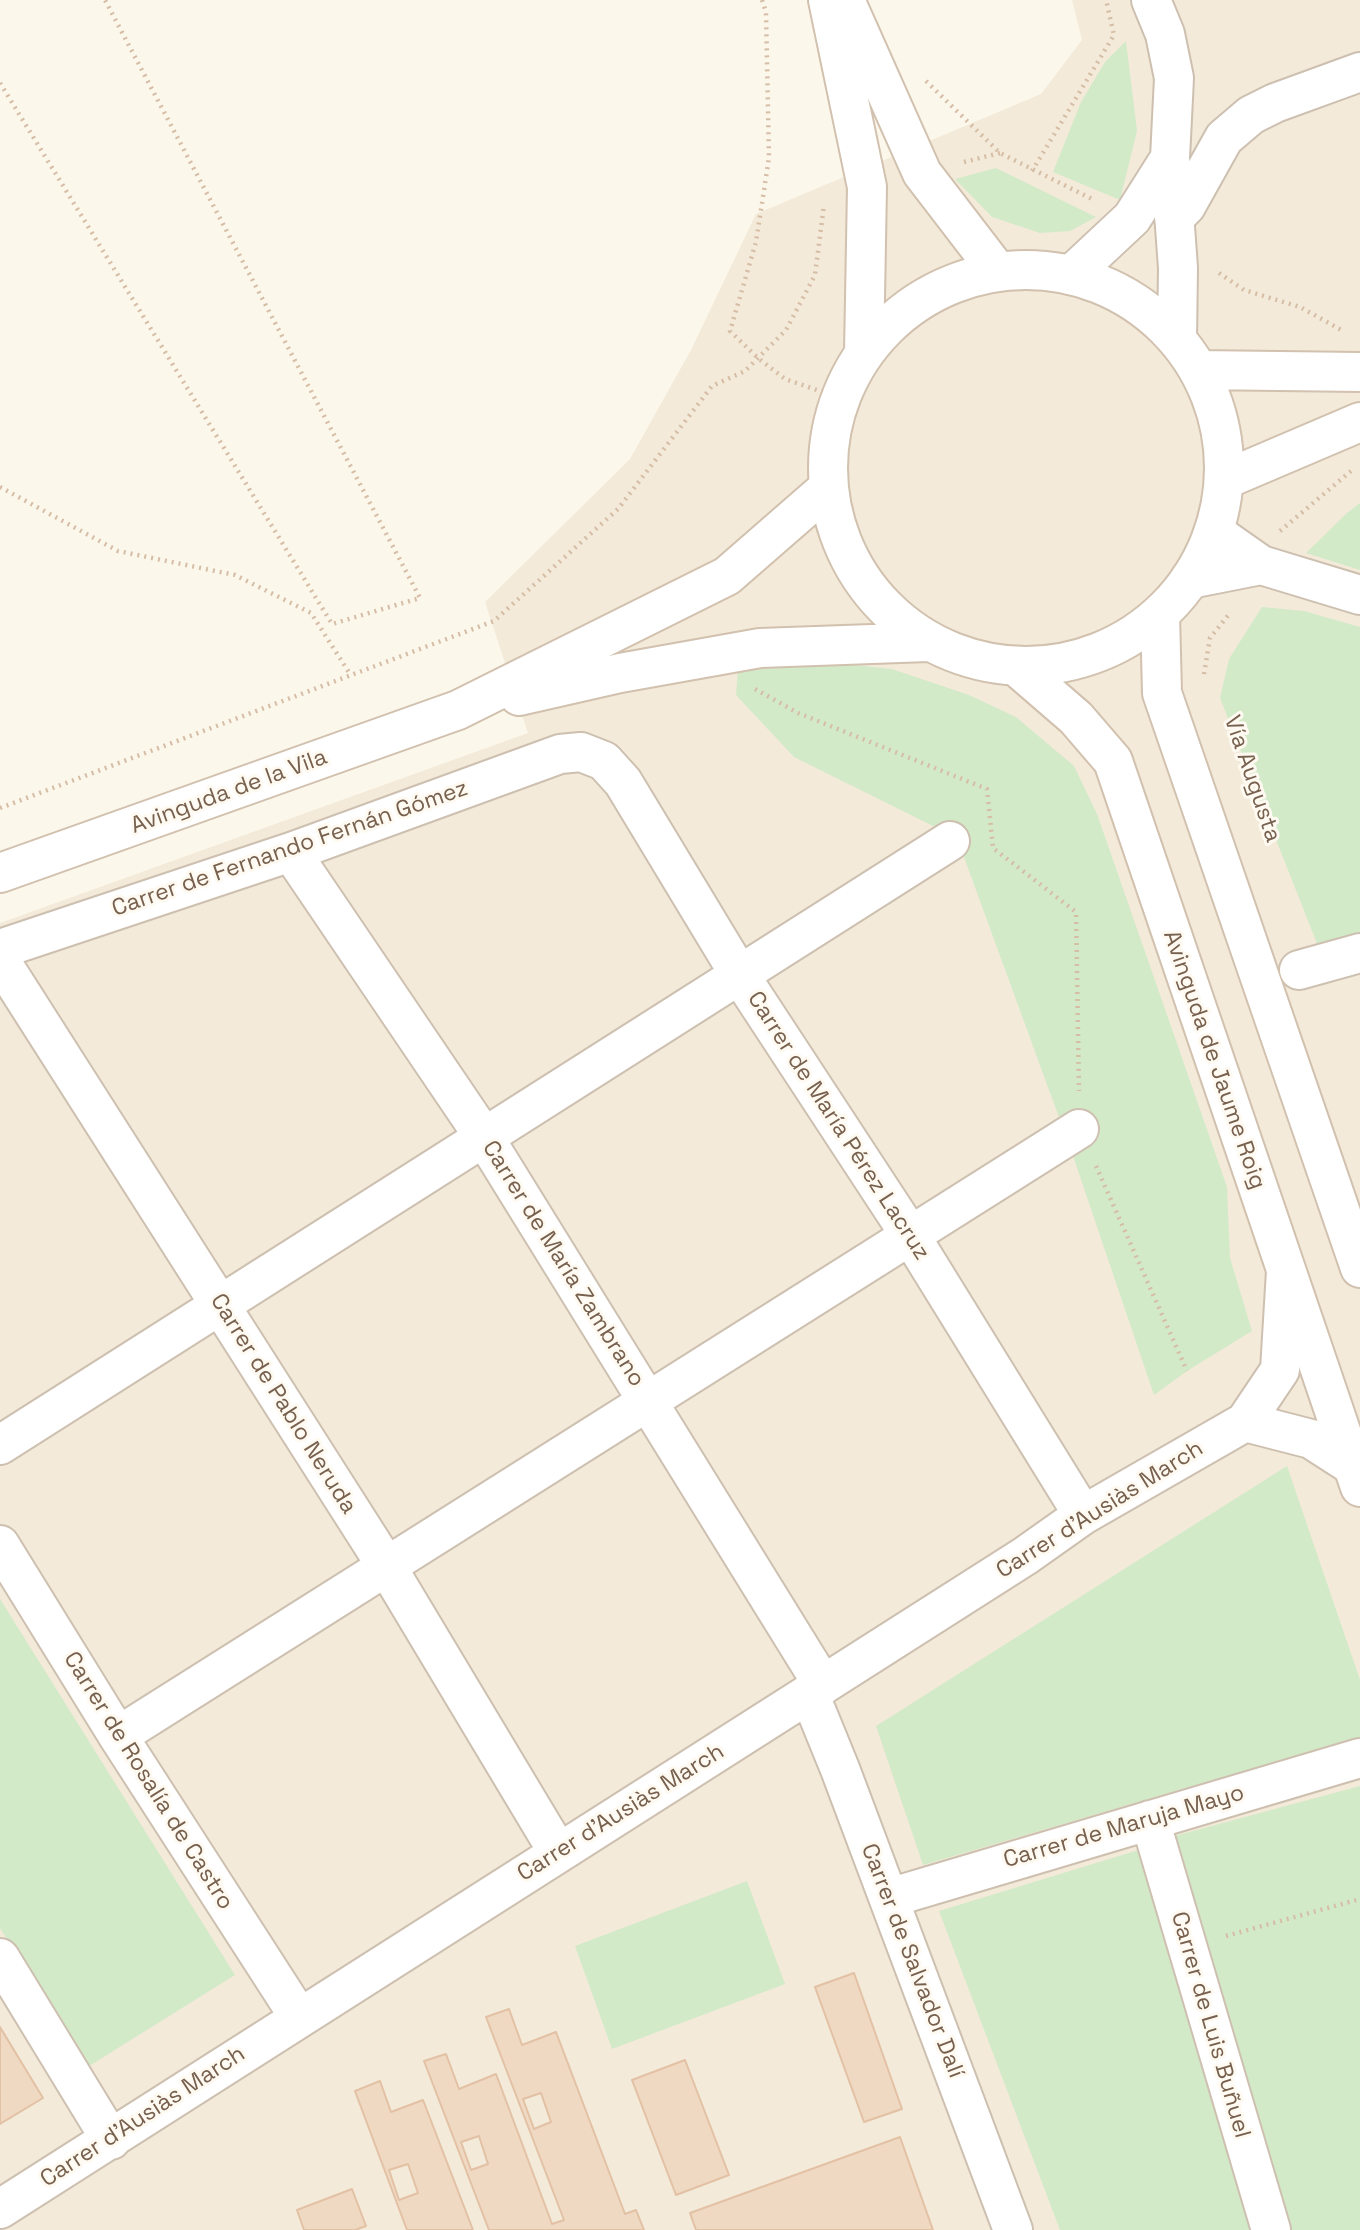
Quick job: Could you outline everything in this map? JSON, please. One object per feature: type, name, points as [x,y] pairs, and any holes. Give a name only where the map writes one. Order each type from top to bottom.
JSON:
[{"type":"street","points":[[828,0],[867,187],[864,352]]},
{"type":"street","points":[[845,0],[922,173],[998,272]]},
{"type":"street","points":[[1151,0],[1165,33],[1174,78],[1170,158],[1174,242],[1188,355]]},
{"type":"street","points":[[1174,218],[1186,206],[1224,138],[1251,115],[1275,103],[1360,72]]},
{"type":"street","points":[[1071,275],[1132,218],[1170,158]]},
{"type":"street","points":[[1038,270],[1071,275],[1120,294],[1147,310],[1188,355],[1214,404],[1219,423],[1224,457],[1220,508],[1214,532],[1190,579],[1160,614],[1135,634],[1070,662],[1017,667],[972,660],[928,642],[883,607],[859,577],[847,556],[835,524],[828,488],[828,448],[840,398],[864,352],[890,324],[923,299],[964,280],[998,272],[1038,270]]},
{"type":"street","points":[[1188,355],[1360,372]]},
{"type":"street","points":[[1224,480],[1360,422]]},
{"type":"street","name":"Avinguda de la Vila","points":[[458,710],[727,576],[828,488]]},
{"type":"street","points":[[1214,532],[1261,565],[1360,595]]},
{"type":"street","points":[[1190,579],[1261,565]]},
{"type":"street","points":[[1160,614],[1162,694],[1360,1268]]},
{"type":"street","name":"Avinguda de la Vila","points":[[0,873],[458,710],[620,673],[760,648],[928,642]]},
{"type":"street","name":"Avinguda de Jaume Roig","points":[[1017,667],[1076,718],[1113,761],[1356,1476]]},
{"type":"street","name":"Carrer de Fernando Fernán Gómez","points":[[0,949],[291,852],[561,754],[581,752]]},
{"type":"street","name":"Carrer de María Pérez Lacruz","points":[[581,752],[604,761],[622,782],[739,974],[910,1236],[1083,1515]]},
{"type":"street","points":[[0,1446],[950,841]]},
{"type":"street","name":"Carrer de María Zambrano","points":[[291,852],[484,1137],[649,1401],[816,1689]]},
{"type":"street","points":[[1298,970],[1360,953]]},
{"type":"street","name":"Carrer de Pablo Neruda","points":[[0,960],[387,1567],[558,1852]]},
{"type":"street","points":[[118,1737],[1080,1129]]},
{"type":"street","name":"Carrer d'Ausiàs March","points":[[0,2209],[1025,1556],[1083,1515],[1245,1422],[1280,1370],[1286,1271]]},
{"type":"street","points":[[1245,1422],[1311,1439],[1356,1476]]},
{"type":"street","name":"Carrer de Rosalía de Castro","points":[[0,1545],[118,1737],[299,2017]]},
{"type":"street","name":"Carrer de Salvador Dalí","points":[[816,1689],[889,1898],[1013,2230]]},
{"type":"street","name":"Carrer de Maruja Mayo","points":[[889,1898],[1360,1758]]},
{"type":"street","name":"Carrer de Luis Buñuel","points":[[1150,1820],[1271,2230]]},
{"type":"street","points":[[0,1958],[111,2140]]},
{"type":"path","points":[[0,83],[332,624],[420,598],[105,0]]},
{"type":"path","points":[[762,0],[766,12],[769,158],[756,242],[730,331],[785,379],[840,398]]},
{"type":"path","points":[[1032,171],[1114,35],[1106,0]]},
{"type":"path","points":[[921,76],[1000,153]]},
{"type":"path","points":[[0,808],[494,621],[618,509],[712,386],[745,371],[786,330],[815,275],[825,196]]},
{"type":"path","points":[[1202,686],[1210,638],[1245,594],[1281,529],[1360,464]]},
{"type":"path","points":[[0,487],[118,551],[235,575],[312,613],[351,674]]},
{"type":"path","points":[[745,684],[798,713],[987,789],[993,848],[1076,912],[1080,1129],[1187,1371]]},
{"type":"path","points":[[1188,1947],[1360,1899]]},
{"type":"shaded area","points":[[1072,0],[1360,0],[1360,2230],[0,2230],[0,923],[528,733],[485,602],[630,459],[691,350],[756,214],[1041,94],[1082,40]]},
{"type":"green space","points":[[1126,41],[1137,131],[1120,200],[1053,172],[1081,102],[1105,62]]},
{"type":"green space","points":[[996,168],[1096,217],[1070,231],[1040,233],[992,217],[955,179]]},
{"type":"green space","points":[[1360,503],[1360,570],[1306,553],[1347,513]]},
{"type":"green space","points":[[1262,607],[1304,611],[1360,627],[1360,934],[1318,946],[1220,698],[1229,659]]},
{"type":"green space","points":[[808,660],[892,669],[969,695],[1016,717],[1074,766],[1097,814],[1227,1187],[1230,1258],[1252,1331],[1154,1395],[1072,1153],[957,838],[794,757],[736,695],[738,670]]},
{"type":"green space","points":[[1287,1466],[1360,1680],[1360,1737],[923,1865],[876,1726]]},
{"type":"green space","points":[[0,1599],[235,1975],[86,2068],[0,1928]]},
{"type":"green space","points":[[1360,1786],[1360,2230],[1285,2230],[1167,1838]]},
{"type":"green space","points":[[1145,1848],[1256,2230],[1060,2230],[939,1911]]},
{"type":"green space","points":[[747,1881],[785,1984],[612,2049],[575,1946]]},
{"type":"building","points":[[854,1973],[902,2109],[864,2122],[815,1987]]},
{"type":"building","points":[[509,2009],[522,2045],[556,2032],[625,2214],[636,2210],[644,2230],[489,2230],[424,2061],[446,2054],[459,2089],[496,2074],[552,2224],[564,2220],[486,2017]],"holes":[[[541,2093],[551,2122],[534,2129],[523,2099]],[[479,2136],[488,2164],[471,2170],[461,2142]]]},
{"type":"building","points":[[0,2027],[43,2098],[0,2124]]},
{"type":"building","points":[[685,2060],[729,2175],[676,2195],[632,2080]]},
{"type":"building","points":[[380,2081],[391,2112],[423,2100],[473,2230],[407,2230],[355,2091]],"holes":[[[408,2164],[418,2193],[399,2200],[389,2170]]]},
{"type":"building","points":[[900,2137],[933,2230],[696,2230],[690,2213]]},
{"type":"building","points":[[352,2189],[366,2226],[355,2230],[304,2230],[297,2210]]}]
